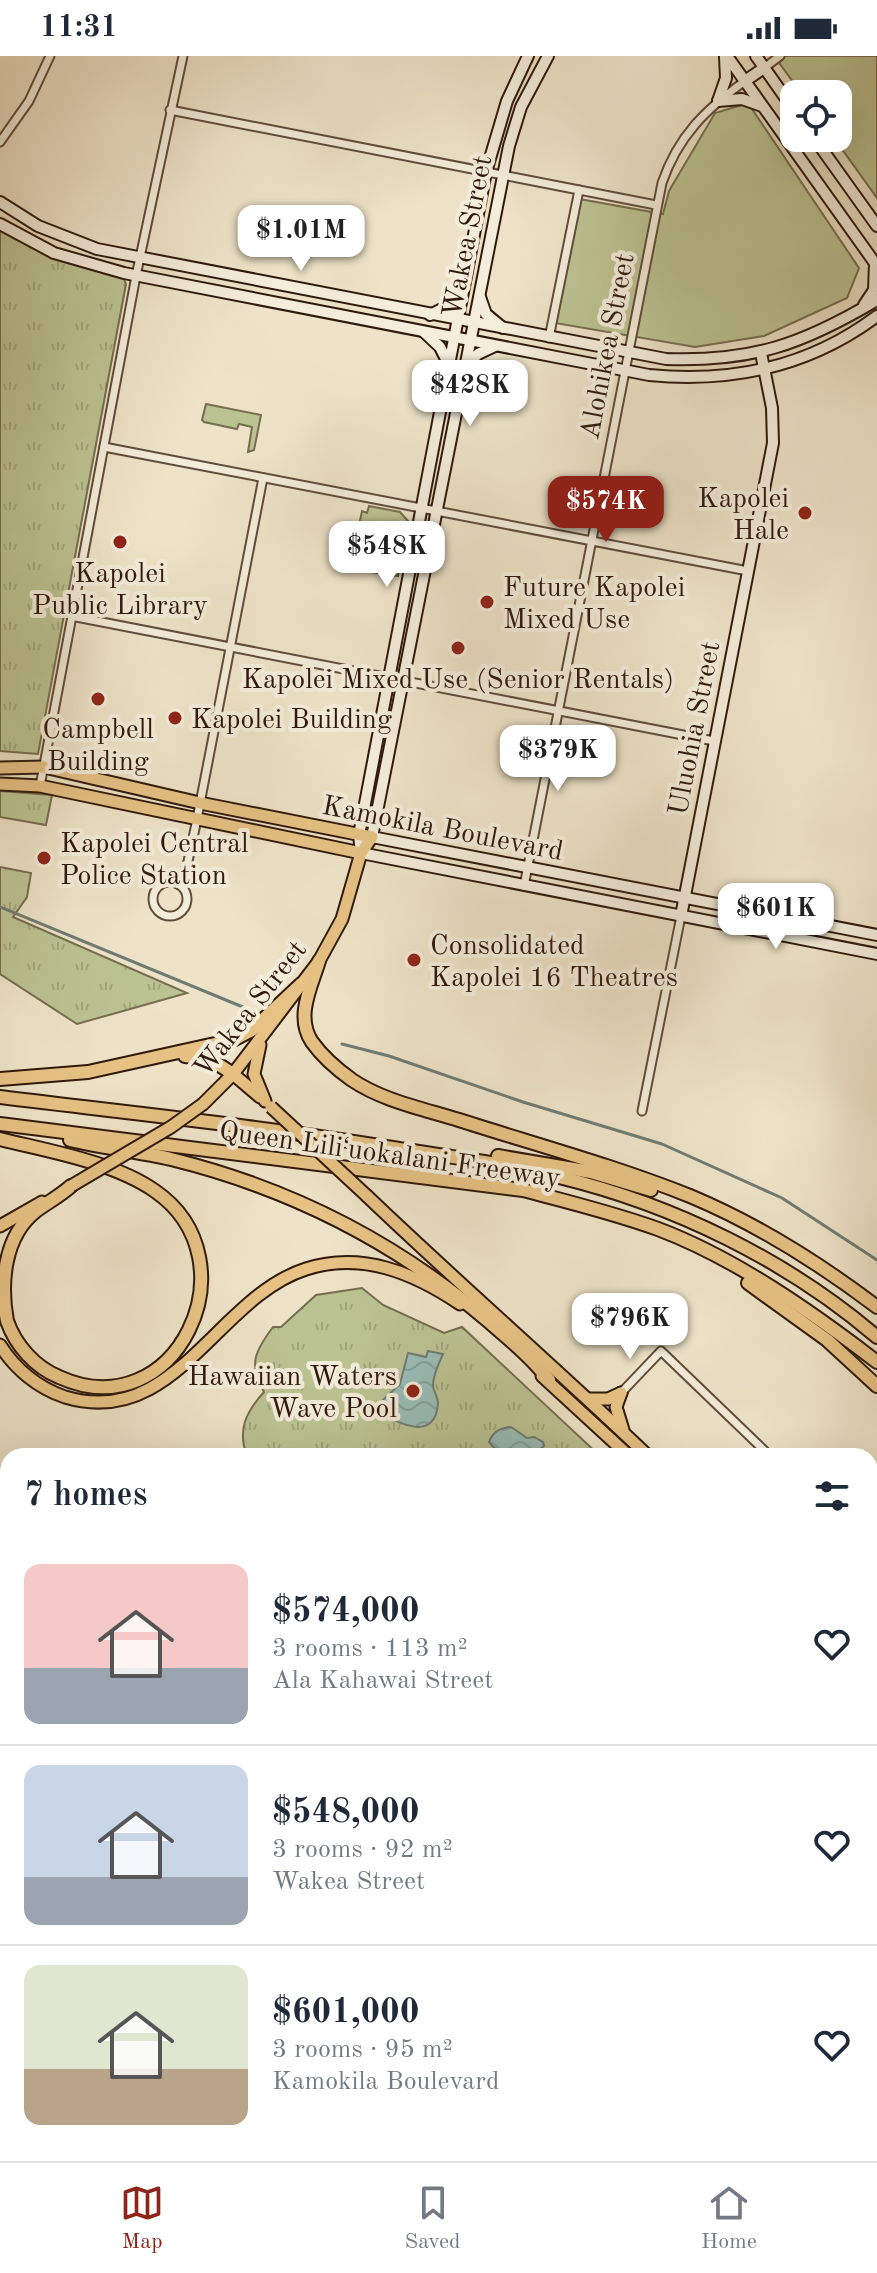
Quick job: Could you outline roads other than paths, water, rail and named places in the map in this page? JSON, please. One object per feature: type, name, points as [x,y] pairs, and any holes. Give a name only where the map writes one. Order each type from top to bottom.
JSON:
[{"type":"highway","points":[[319,961],[304,1011],[305,1027],[314,1045],[353,1081],[404,1103],[626,1172],[692,1197],[759,1230],[849,1286],[877,1310]]},
{"type":"highway","points":[[0,1079],[88,1072],[169,1056],[242,1036],[301,984]]},
{"type":"highway","points":[[169,1056],[210,1059],[233,1074]]},
{"type":"highway","name":"Queen Liliʻuokalani Freeway","points":[[0,1097],[335,1139],[498,1164],[560,1177],[661,1209],[756,1254],[835,1304],[877,1337]]},
{"type":"highway","points":[[0,1125],[182,1162],[250,1183],[322,1212],[433,1276],[499,1330],[549,1380]]},
{"type":"highway","name":"Queen Liliʻuokalani Freeway","points":[[0,1125],[523,1190],[603,1210],[661,1230],[707,1252],[781,1294],[877,1362]]},
{"type":"highway","points":[[0,1139],[87,1162],[137,1180],[165,1198],[186,1224],[196,1244],[201,1265],[202,1285],[196,1315],[187,1336],[173,1355],[155,1370],[135,1380],[100,1386],[77,1384],[55,1376],[36,1363],[20,1346],[4,1314],[1,1279],[10,1246],[29,1217],[71,1186]]},
{"type":"highway","points":[[335,1139],[410,1144],[591,1172],[624,1180],[759,1230]]},
{"type":"highway","points":[[707,1252],[827,1340],[877,1386]]},
{"type":"main road","name":"Kamokila Boulevard","points":[[0,768],[44,767],[200,803],[372,837]]},
{"type":"main road","name":"Kamokila Boulevard","points":[[0,784],[40,786],[361,853]]},
{"type":"main road","name":"Wakea Street","points":[[0,1226],[171,1127],[203,1104],[233,1074],[319,961],[342,919],[361,853],[372,837]]},
{"type":"main road","points":[[263,1036],[254,1074],[268,1104]]},
{"type":"main road","points":[[233,1074],[464,1288],[537,1350],[640,1448]]},
{"type":"main road","points":[[0,1345],[27,1376],[58,1394],[93,1402],[127,1398],[148,1391],[167,1379],[254,1300],[283,1279],[318,1266],[357,1261],[408,1274],[433,1286],[462,1306],[549,1380],[621,1448]]},
{"type":"main road","points":[[589,1399],[608,1399],[621,1393]]},
{"type":"main road","points":[[621,1393],[616,1407],[624,1433]]},
{"type":"street","points":[[0,142],[29,101],[50,56]]},
{"type":"street","points":[[40,786],[139,258],[183,56]]},
{"type":"street","name":"Wakea Street","points":[[361,853],[359,835],[387,678],[486,172],[507,101],[528,56]]},
{"type":"street","name":"Wakea Street","points":[[372,837],[502,175],[521,107],[548,56]]},
{"type":"street","points":[[726,56],[876,265],[874,290],[860,310]]},
{"type":"street","points":[[726,56],[726,78],[718,101],[742,99],[763,107]]},
{"type":"street","points":[[756,56],[780,90]]},
{"type":"street","points":[[745,81],[780,56]]},
{"type":"street","name":"Alohikea Street","points":[[524,886],[656,205],[679,143],[696,121],[745,81]]},
{"type":"street","points":[[170,110],[656,205]]},
{"type":"street","points":[[824,152],[877,226]]},
{"type":"street","points":[[549,338],[579,190]]},
{"type":"street","points":[[0,202],[38,226],[67,239],[139,258],[666,359],[704,360],[761,353],[819,333],[877,300]]},
{"type":"street","points":[[0,224],[54,253],[136,276],[666,377],[702,378],[765,370],[809,356],[873,320]]},
{"type":"street","points":[[430,315],[448,306],[462,291]]},
{"type":"street","points":[[479,291],[486,314],[504,329]]},
{"type":"street","points":[[422,331],[440,347],[448,364]]},
{"type":"street","points":[[465,368],[478,354],[497,345]]},
{"type":"street","name":"Uluohia Street","points":[[642,1111],[773,443],[772,408],[761,353]]},
{"type":"street","points":[[104,447],[748,571]]},
{"type":"street","points":[[177,884],[187,866],[197,819],[263,478]]},
{"type":"street","points":[[71,616],[714,741]]},
{"type":"street","name":"Kamokila Boulevard","points":[[372,837],[877,935]]},
{"type":"street","name":"Kamokila Boulevard","points":[[361,853],[877,954]]},
{"type":"street","points":[[166,883],[177,884],[185,893],[186,906],[179,914],[163,915],[155,908],[154,893],[166,883]]},
{"type":"street","points":[[621,1393],[661,1351],[762,1448]]},
{"type":"water","name":"Hawaiian Waters Wave Pool","points":[[428,1351],[443,1354],[433,1381],[438,1403],[431,1422],[416,1427],[381,1411],[382,1401],[400,1384],[408,1353],[426,1357]]},
{"type":"water","points":[[511,1427],[527,1438],[534,1437],[544,1446],[494,1448],[489,1442],[503,1428]]},
{"type":"waterway","points":[[0,907],[255,1012]]},
{"type":"waterway","points":[[342,1044],[389,1056],[523,1102],[662,1144],[782,1198],[877,1260]]},
{"type":"place","name":"Kapolei Hale","points":[[805,513]]},
{"type":"place","name":"Kapolei Public Library","points":[[120,542]]},
{"type":"place","name":"Future Kapolei Mixed Use","points":[[487,602]]},
{"type":"place","name":"Kapolei Mixed Use (Senior Rentals)","points":[[458,648]]},
{"type":"place","name":"Campbell Building","points":[[98,699]]},
{"type":"place","name":"Kapolei Building","points":[[175,718]]},
{"type":"place","name":"Kapolei Central Police Station","points":[[44,858]]},
{"type":"place","name":"Consolidated Kapolei 16 Theatres","points":[[414,960]]},
{"type":"place","name":"Hawaiian Waters Wave Pool","points":[[413,1391]]}]
